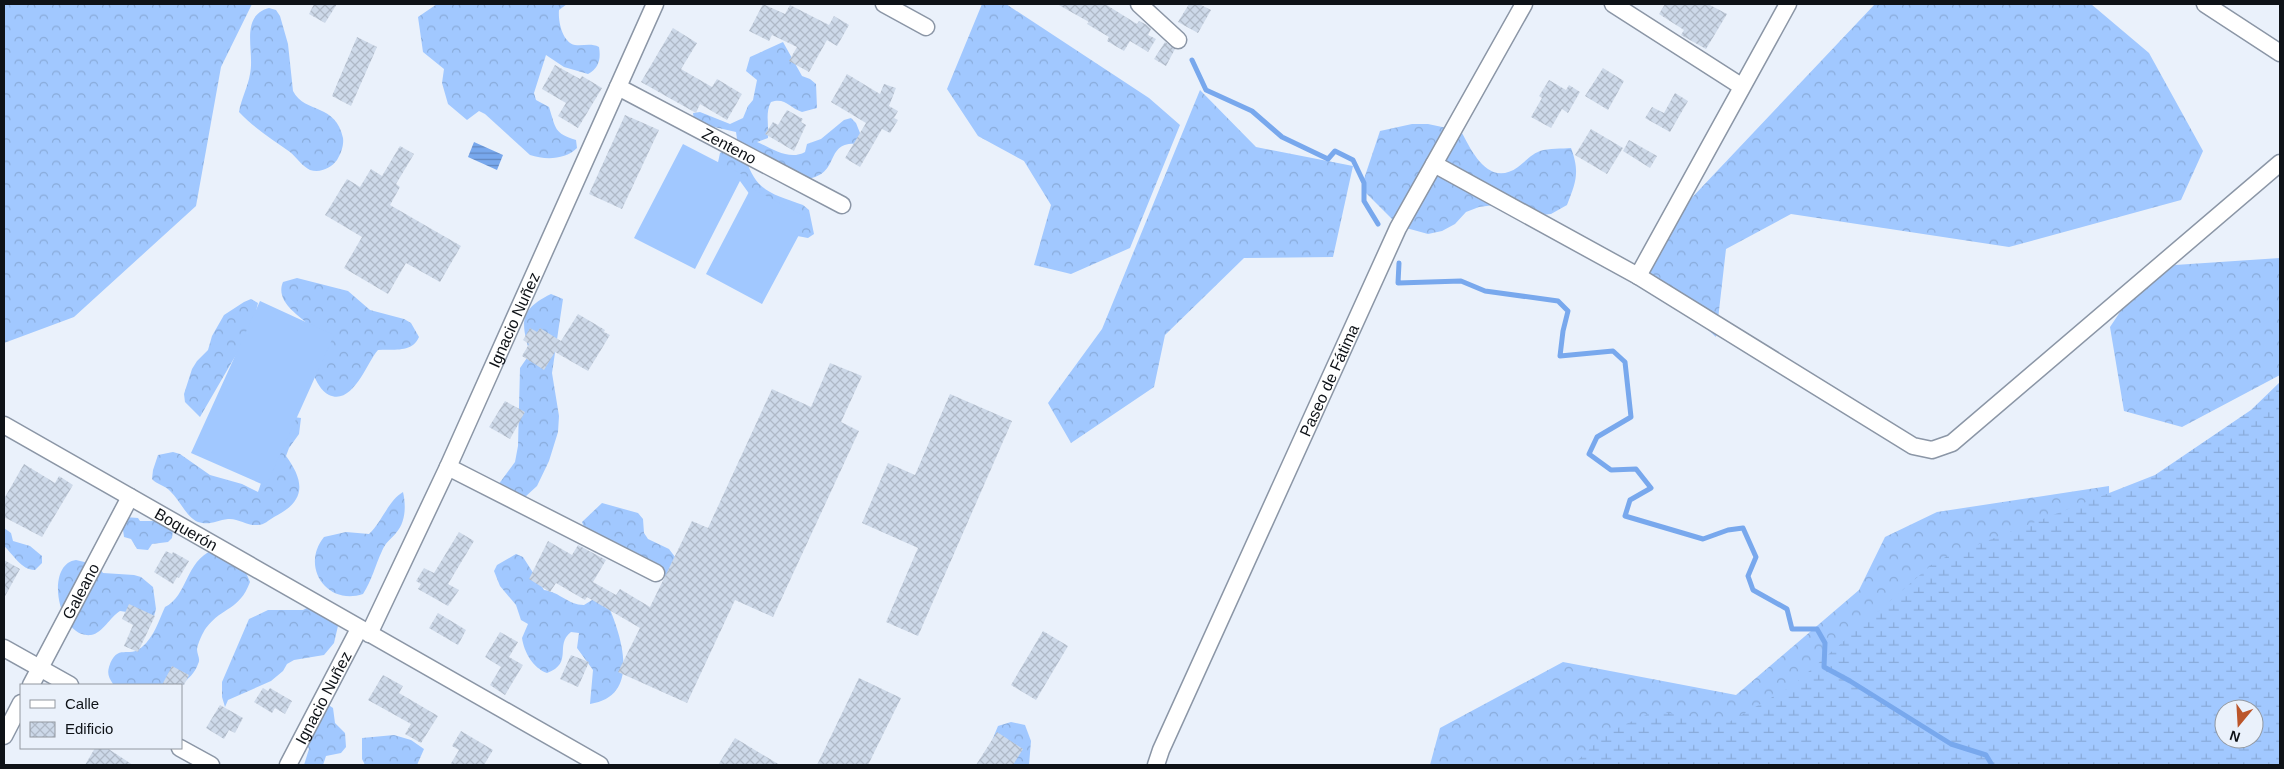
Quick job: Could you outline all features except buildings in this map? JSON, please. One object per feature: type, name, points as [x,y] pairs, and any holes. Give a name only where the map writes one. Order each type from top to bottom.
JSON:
[{"type":"street","name":"Ignacio Nuñez","points":[[288,765],[364,631],[448,467],[655,4]]},
{"type":"street","points":[[884,4],[926,27]]},
{"type":"street","points":[[1139,4],[1178,40]]},
{"type":"street","name":"Paseo de Fátima","points":[[1156,765],[1165,741],[1398,228],[1524,4]]},
{"type":"street","points":[[1613,4],[1741,86]]},
{"type":"street","points":[[1638,276],[1741,86],[1788,4]]},
{"type":"street","points":[[2205,4],[2280,53]]},
{"type":"street","name":"Zenteno","points":[[618,87],[842,205]]},
{"type":"street","points":[[1434,164],[1638,276],[1913,446],[1932,450],[1952,443],[2280,163]]},
{"type":"street","name":"Boquerón","points":[[4,425],[364,631],[580,760],[600,765]]},
{"type":"street","points":[[448,467],[656,573]]},
{"type":"street","name":"Galeano","points":[[32,684],[130,497]]},
{"type":"street","points":[[4,648],[68,684]]},
{"type":"street","points":[[4,736],[20,705]]},
{"type":"street","points":[[182,749],[211,765]]},
{"type":"green space","points":[[4,4],[252,4],[221,67],[196,206],[74,317],[4,343]]},
{"type":"green space","points":[[437,4],[567,4],[559,10],[559,20],[564,36],[575,45],[599,47],[598,63],[595,69],[588,74],[564,67],[546,55],[534,93],[536,100],[549,107],[557,129],[563,135],[576,140],[577,148],[567,155],[555,158],[542,158],[530,155],[485,114],[479,111],[467,120],[448,104],[442,83],[444,69],[423,52],[418,17]]},
{"type":"green space","points":[[982,4],[1006,4],[1149,98],[1180,125],[1130,248],[1071,274],[1034,265],[1051,205],[1024,161],[978,136],[947,89]]},
{"type":"green space","points":[[1875,4],[2091,4],[2149,53],[2203,151],[2181,200],[2009,247],[1791,214],[1726,249],[1716,337],[1645,273],[1684,206]]},
{"type":"green space","points":[[269,8],[276,10],[280,16],[288,44],[293,91],[305,103],[334,119],[343,138],[340,155],[332,165],[325,169],[318,171],[310,170],[290,152],[257,129],[239,112],[250,74],[251,26],[254,18],[260,12]]},
{"type":"green space","points":[[783,42],[802,76],[816,84],[817,108],[802,112],[784,102],[771,102],[768,115],[768,138],[757,142],[781,153],[799,154],[805,152],[807,144],[821,139],[844,120],[851,118],[856,123],[862,138],[858,144],[847,144],[840,148],[825,171],[818,176],[807,179],[786,169],[756,150],[749,153],[746,159],[750,170],[761,185],[774,194],[803,205],[809,210],[814,234],[808,238],[792,235],[753,199],[740,181],[717,167],[720,153],[733,145],[737,139],[736,132],[701,124],[694,120],[693,113],[700,112],[730,124],[743,118],[753,100],[757,80],[746,71],[750,57]]},
{"type":"green space","points":[[1200,90],[1256,147],[1353,166],[1333,257],[1244,258],[1165,335],[1154,387],[1071,443],[1048,403],[1102,329]]},
{"type":"green space","points":[[1412,124],[1428,124],[1461,131],[1470,148],[1483,165],[1498,173],[1508,172],[1518,167],[1540,151],[1571,148],[1574,156],[1576,177],[1567,205],[1551,214],[1521,217],[1494,205],[1479,207],[1466,212],[1455,224],[1442,231],[1428,234],[1399,226],[1366,193],[1364,179],[1380,131]]},
{"type":"green space","points":[[683,144],[743,175],[695,269],[634,238]]},
{"type":"green space","points":[[751,188],[808,218],[762,304],[706,274]]},
{"type":"green space","points":[[2280,258],[2280,375],[2182,427],[2124,411],[2110,327],[2128,300],[2175,265]]},
{"type":"green space","points":[[297,278],[348,291],[370,310],[404,319],[411,323],[419,337],[412,346],[407,348],[378,350],[352,389],[338,397],[329,395],[321,388],[313,373],[310,326],[289,307],[282,295],[283,282]]},
{"type":"green space","points":[[551,294],[563,299],[552,373],[559,416],[558,432],[549,461],[537,486],[525,497],[510,496],[498,485],[515,462],[518,446],[520,368],[529,355],[531,357],[525,336],[524,320],[532,307]]},
{"type":"green space","points":[[251,299],[258,303],[251,332],[200,417],[185,402],[184,394],[192,369],[208,350],[212,336],[224,315]]},
{"type":"green space","points":[[260,301],[334,335],[266,486],[191,453]]},
{"type":"green space","points":[[2280,382],[2280,765],[1573,765],[1606,733],[1655,711],[1729,722],[1792,686],[1936,561],[2155,475],[2251,410]]},
{"type":"green space","points":[[294,417],[301,418],[299,434],[286,456],[297,474],[299,490],[297,498],[284,511],[262,524],[250,524],[232,519],[210,523],[198,522],[190,516],[168,489],[152,479],[158,455],[173,452],[180,454],[210,475],[242,484],[258,492],[281,424]]},
{"type":"green space","points":[[2109,486],[2110,548],[2251,650],[2263,699],[2214,699],[2214,749],[2264,749],[2264,702],[2280,765],[1430,765],[1440,728],[1563,662],[1736,695],[1859,590],[1885,537],[1937,512]]},
{"type":"green space","points":[[403,492],[405,508],[402,524],[383,548],[363,594],[350,596],[338,594],[329,589],[321,581],[316,571],[317,549],[324,537],[346,532],[369,534],[393,501]]},
{"type":"green space","points":[[602,503],[638,513],[643,519],[644,533],[648,539],[669,549],[678,561],[672,577],[664,576],[651,568],[628,566],[619,563],[600,551],[589,540],[582,522]]},
{"type":"green space","points":[[125,517],[138,518],[140,521],[159,521],[173,530],[172,538],[168,542],[152,544],[148,550],[137,549],[131,539],[124,537],[122,522]]},
{"type":"green space","points":[[4,528],[11,533],[13,541],[30,546],[42,556],[42,563],[35,570],[21,565],[4,546]]},
{"type":"green space","points":[[213,550],[244,568],[250,582],[241,598],[212,621],[205,630],[197,649],[199,662],[193,673],[182,684],[113,684],[108,672],[112,659],[120,653],[137,650],[146,643],[156,628],[165,607],[173,602],[197,562]]},
{"type":"green space","points":[[516,554],[523,557],[544,590],[555,593],[569,601],[584,605],[597,597],[604,596],[616,625],[623,659],[623,675],[618,688],[607,698],[590,704],[593,670],[577,648],[579,633],[571,632],[566,637],[562,659],[555,669],[547,673],[542,671],[530,659],[522,638],[528,624],[521,620],[516,605],[500,586],[494,571],[497,565]]},
{"type":"green space","points":[[76,560],[97,565],[103,573],[141,577],[153,587],[156,609],[154,616],[120,611],[103,628],[91,635],[80,633],[70,626],[63,614],[58,587],[60,574],[66,565]]},
{"type":"green space","points":[[323,600],[334,604],[341,613],[334,643],[324,655],[294,660],[287,664],[283,671],[271,681],[228,700],[225,707],[222,697],[222,682],[249,619],[268,610],[303,610]]},
{"type":"green space","points":[[327,704],[333,708],[335,723],[345,733],[346,747],[341,753],[326,756],[323,765],[304,765],[309,749],[306,743]]},
{"type":"green space","points":[[1011,722],[1025,725],[1031,741],[1029,765],[982,765],[998,726]]},
{"type":"green space","points":[[394,735],[411,740],[424,749],[417,765],[365,765],[362,759],[362,738]]},
{"type":"shaded area","points":[[474,142],[503,155],[497,170],[468,157]]},
{"type":"waterway","points":[[1192,60],[1206,90],[1252,111],[1282,137],[1328,159],[1335,151],[1353,160],[1364,183],[1364,201],[1378,224]]},
{"type":"waterway","points":[[1399,263],[1398,283],[1461,281],[1485,291],[1558,301],[1568,311],[1560,356],[1613,351],[1625,362],[1631,417],[1597,437],[1589,454],[1611,470],[1636,469],[1651,488],[1630,500],[1625,516],[1703,539],[1728,530],[1743,528],[1756,557],[1748,576],[1753,590],[1787,609],[1792,629],[1817,629],[1825,643],[1824,667],[1850,681],[1951,744],[1986,755],[1992,765]]}]
